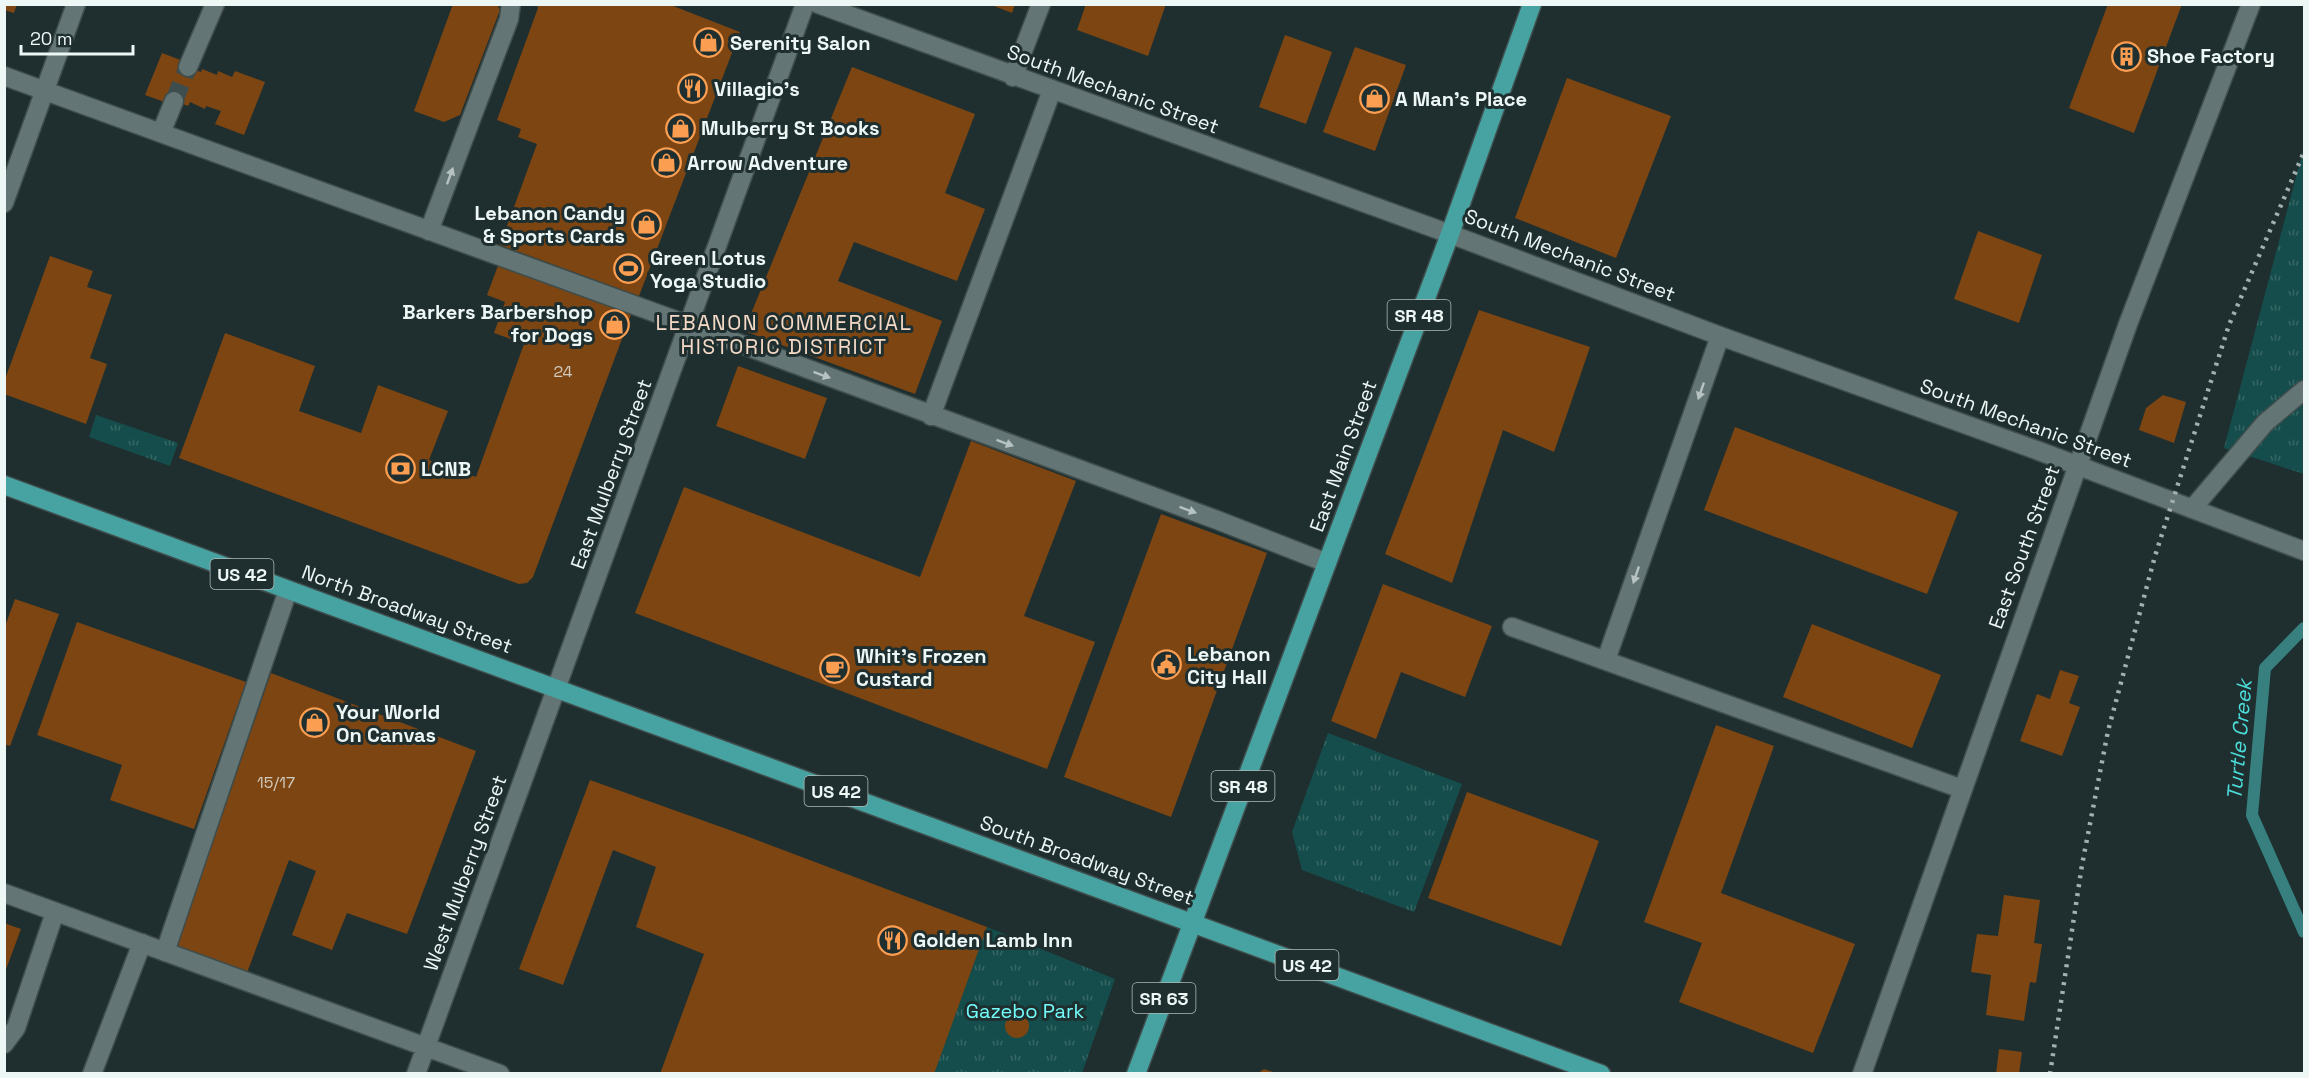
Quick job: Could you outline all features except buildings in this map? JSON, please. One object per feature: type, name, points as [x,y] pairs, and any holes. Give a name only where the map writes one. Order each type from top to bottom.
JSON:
[{"type":"main road","name":"East Main Street","points":[[1192,923],[1450,234],[1532,4]]},
{"type":"main road","name":"North Broadway Street","points":[[4,485],[558,687]]},
{"type":"main road","name":"South Broadway Street","points":[[558,687],[1601,1074]]},
{"type":"main road","name":"SR 63","points":[[1136,1074],[1192,923]]},
{"type":"street","points":[[4,203],[76,4]]},
{"type":"street","points":[[188,67],[215,4]]},
{"type":"street","points":[[429,231],[509,19],[511,4]]},
{"type":"street","name":"East Mulberry Street","points":[[558,687],[806,4]]},
{"type":"street","name":"South Mechanic Street","points":[[818,4],[1450,234],[2304,551]]},
{"type":"street","points":[[1013,76],[1041,4]]},
{"type":"street","name":"East South Street","points":[[1862,1074],[2128,324],[2251,4]]},
{"type":"street","points":[[4,76],[1217,520],[1327,563]]},
{"type":"street","points":[[931,416],[1052,90]]},
{"type":"street","points":[[162,134],[174,101]]},
{"type":"street","points":[[1606,660],[1720,336]]},
{"type":"street","points":[[2192,509],[2265,423],[2304,390]]},
{"type":"street","points":[[165,952],[288,590]]},
{"type":"street","points":[[1512,627],[1962,789]]},
{"type":"street","name":"West Mulberry Street","points":[[416,1074],[558,687]]},
{"type":"street","points":[[4,893],[500,1074]]},
{"type":"street","points":[[4,1044],[16,1028],[55,912]]},
{"type":"street","points":[[92,1074],[142,944]]},
{"type":"green space","points":[[2304,147],[2304,474],[2224,448]]},
{"type":"green space","points":[[96,415],[178,443],[170,466],[89,437]]},
{"type":"green space","points":[[1328,733],[1462,784],[1414,912],[1302,870],[1292,832]]},
{"type":"green space","name":"Gazebo Park","points":[[987,927],[1115,979],[1082,1073],[940,1074],[934,1071]]},
{"type":"waterway","name":"Turtle Creek","points":[[2304,628],[2265,668],[2252,815],[2304,932]]},
{"type":"tunnel","points":[[174,101],[188,67]]},
{"type":"railway","points":[[2050,1074],[2082,865],[2108,731],[2155,556],[2229,325],[2304,152]]},
{"type":"place","name":"Serenity Salon","points":[[709,43]]},
{"type":"place","name":"Shoe Factory","points":[[2126,56]]},
{"type":"place","name":"Villagio's","points":[[693,89]]},
{"type":"place","name":"A Man's Place","points":[[1374,99]]},
{"type":"place","name":"Mulberry St Books","points":[[680,128]]},
{"type":"place","name":"Arrow Adventure","points":[[666,163]]},
{"type":"place","name":"Lebanon Candy & Sports Cards","points":[[646,224]]},
{"type":"place","name":"Green Lotus Yoga Studio","points":[[629,269]]},
{"type":"place","name":"Barkers Barbershop for Dogs","points":[[614,324]]},
{"type":"place","name":"LCNB","points":[[400,469]]},
{"type":"place","name":"Lebanon City Hall","points":[[1166,665]]},
{"type":"place","name":"Whit's Frozen Custard","points":[[835,668]]},
{"type":"place","name":"Your World On Canvas","points":[[315,723]]},
{"type":"place","name":"Golden Lamb Inn","points":[[892,940]]},
{"type":"district","name":"LEBANON COMMERCIAL HISTORIC DISTRICT","points":[[784,334]]}]
